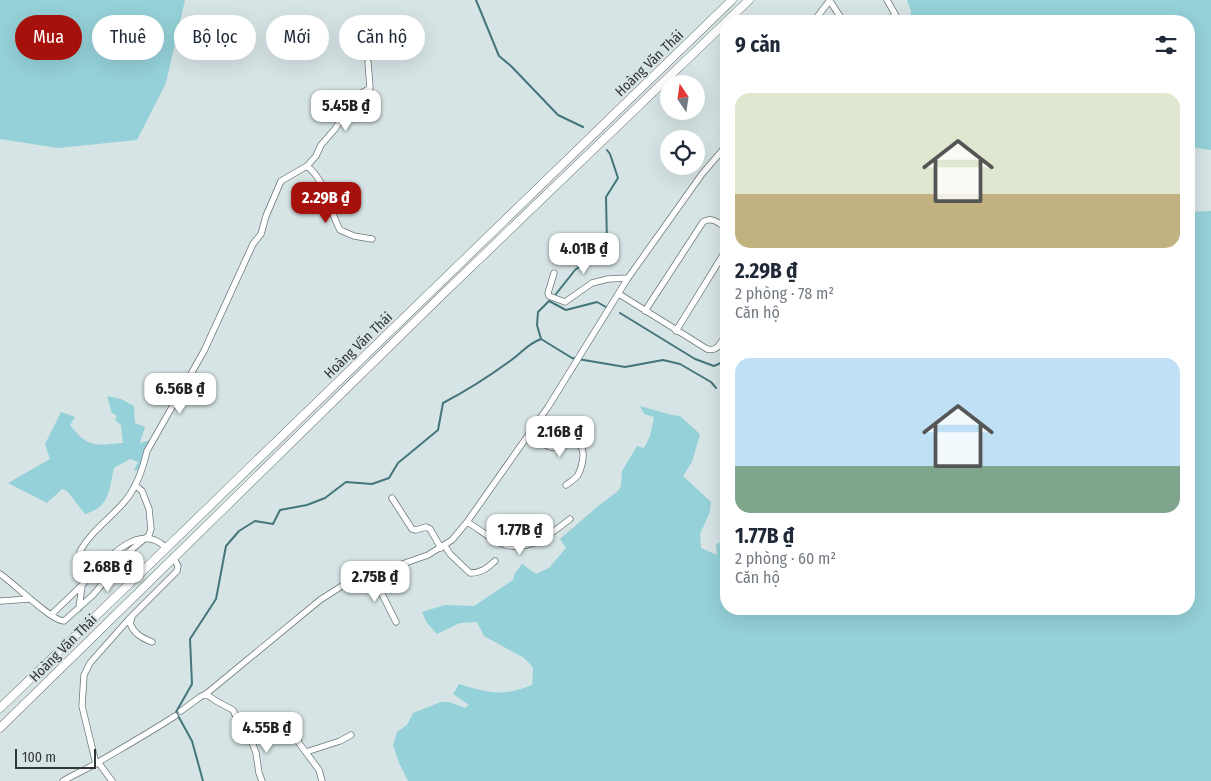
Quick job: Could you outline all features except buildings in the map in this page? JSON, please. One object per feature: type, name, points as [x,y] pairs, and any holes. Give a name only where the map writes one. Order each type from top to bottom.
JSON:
[{"type":"main road","name":"Hoàng Văn Thái","points":[[0,708],[732,0]]},
{"type":"main road","name":"Hoàng Văn Thái","points":[[735,15],[749,0]]},
{"type":"main road","points":[[715,17],[720,20]]},
{"type":"main road","name":"Hoàng Văn Thái","points":[[0,728],[442,295],[720,30]]},
{"type":"main road","points":[[166,548],[173,557]]},
{"type":"street","points":[[819,15],[830,0],[839,15]]},
{"type":"street","points":[[887,0],[895,14]]},
{"type":"street","points":[[79,608],[82,585],[80,551],[98,526],[124,502],[135,486],[144,467],[148,451],[204,351],[253,244],[261,234],[266,216],[281,181],[307,166],[316,156],[321,145],[336,128],[355,97],[370,88],[368,62]]},
{"type":"street","points":[[64,781],[148,734],[178,714],[206,694],[320,600],[346,584],[428,555],[452,540],[467,522],[548,408],[628,278],[702,174],[720,153]]},
{"type":"street","points":[[307,166],[314,172],[323,186],[340,230],[354,236],[372,239]]},
{"type":"street","points":[[645,311],[703,222],[705,220],[713,220],[720,224]]},
{"type":"street","points":[[676,331],[720,260]]},
{"type":"street","points":[[554,274],[548,293],[549,296],[562,302],[568,300],[592,283],[608,279],[628,278]]},
{"type":"street","points":[[619,294],[676,331],[710,350],[718,347],[720,344]]},
{"type":"street","points":[[530,433],[549,447],[560,448],[569,443],[577,443],[582,447],[584,453],[583,460],[577,476],[566,485]]},
{"type":"street","points":[[0,574],[29,599],[62,622],[93,595],[130,551],[149,535],[151,528],[149,509],[142,491],[135,486]]},
{"type":"street","points":[[392,498],[412,529],[416,530],[426,527],[430,529],[443,547],[470,573],[480,572],[488,568],[495,561]]},
{"type":"street","points":[[467,522],[498,542],[519,546],[546,538],[570,519]]},
{"type":"street","points":[[52,614],[109,556],[130,543],[144,538],[157,542],[166,548]]},
{"type":"street","points":[[112,781],[97,763],[82,706],[84,675],[90,663],[138,609],[171,579],[178,566],[173,557]]},
{"type":"street","points":[[372,574],[396,622]]},
{"type":"street","points":[[1,601],[29,599]]},
{"type":"street","points":[[138,609],[131,619],[132,628],[136,634],[152,642]]},
{"type":"street","points":[[206,694],[233,710],[244,734],[250,737],[293,728],[299,744],[319,770],[322,781]]},
{"type":"street","points":[[306,752],[340,741],[351,735]]},
{"type":"street","points":[[250,737],[262,781]]},
{"type":"shaded area","points":[[0,0],[185,0],[182,15],[174,15],[174,48],[166,83],[137,140],[58,148],[0,139]]},
{"type":"shaded area","points":[[907,0],[1211,0],[1211,150],[1195,148],[1195,15],[911,15]]},
{"type":"shaded area","points":[[1211,211],[1211,781],[408,781],[393,745],[397,732],[407,725],[413,713],[441,702],[449,702],[465,708],[469,705],[453,694],[459,684],[479,690],[496,692],[512,691],[532,685],[533,667],[524,658],[484,636],[477,622],[460,623],[437,634],[427,623],[422,612],[445,605],[474,606],[513,580],[515,573],[522,564],[536,574],[549,568],[566,548],[560,539],[618,491],[621,486],[622,471],[637,446],[644,448],[650,436],[654,417],[644,414],[640,406],[680,416],[700,434],[692,462],[683,476],[711,502],[710,512],[700,534],[701,548],[717,555],[716,544],[720,542],[720,615],[1195,615],[1195,212]]},
{"type":"shaded area","points":[[107,396],[121,399],[134,406],[135,423],[145,427],[140,443],[151,440],[140,468],[136,471],[134,470],[138,462],[130,459],[114,468],[107,497],[99,507],[85,514],[67,491],[62,489],[47,503],[8,483],[50,459],[45,444],[61,412],[75,417],[70,425],[88,442],[99,445],[123,443],[121,425],[115,420],[117,416],[112,413]]},
{"type":"waterway","points":[[476,0],[499,56],[558,115],[583,127]]},
{"type":"waterway","points":[[556,294],[575,270],[607,246],[606,197],[618,178],[607,150]]},
{"type":"waterway","points":[[606,307],[597,302],[566,310],[549,301],[538,312],[537,325],[541,339],[572,358],[625,367],[663,360],[680,364],[711,382],[716,388]]},
{"type":"waterway","points":[[620,313],[695,359],[714,366],[720,363]]},
{"type":"waterway","points":[[203,781],[192,741],[176,712],[192,684],[190,639],[216,599],[226,546],[239,531],[255,521],[273,524],[280,510],[307,505],[325,498],[346,482],[372,484],[389,478],[398,463],[438,430],[443,403],[485,378],[532,343],[541,339]]}]
